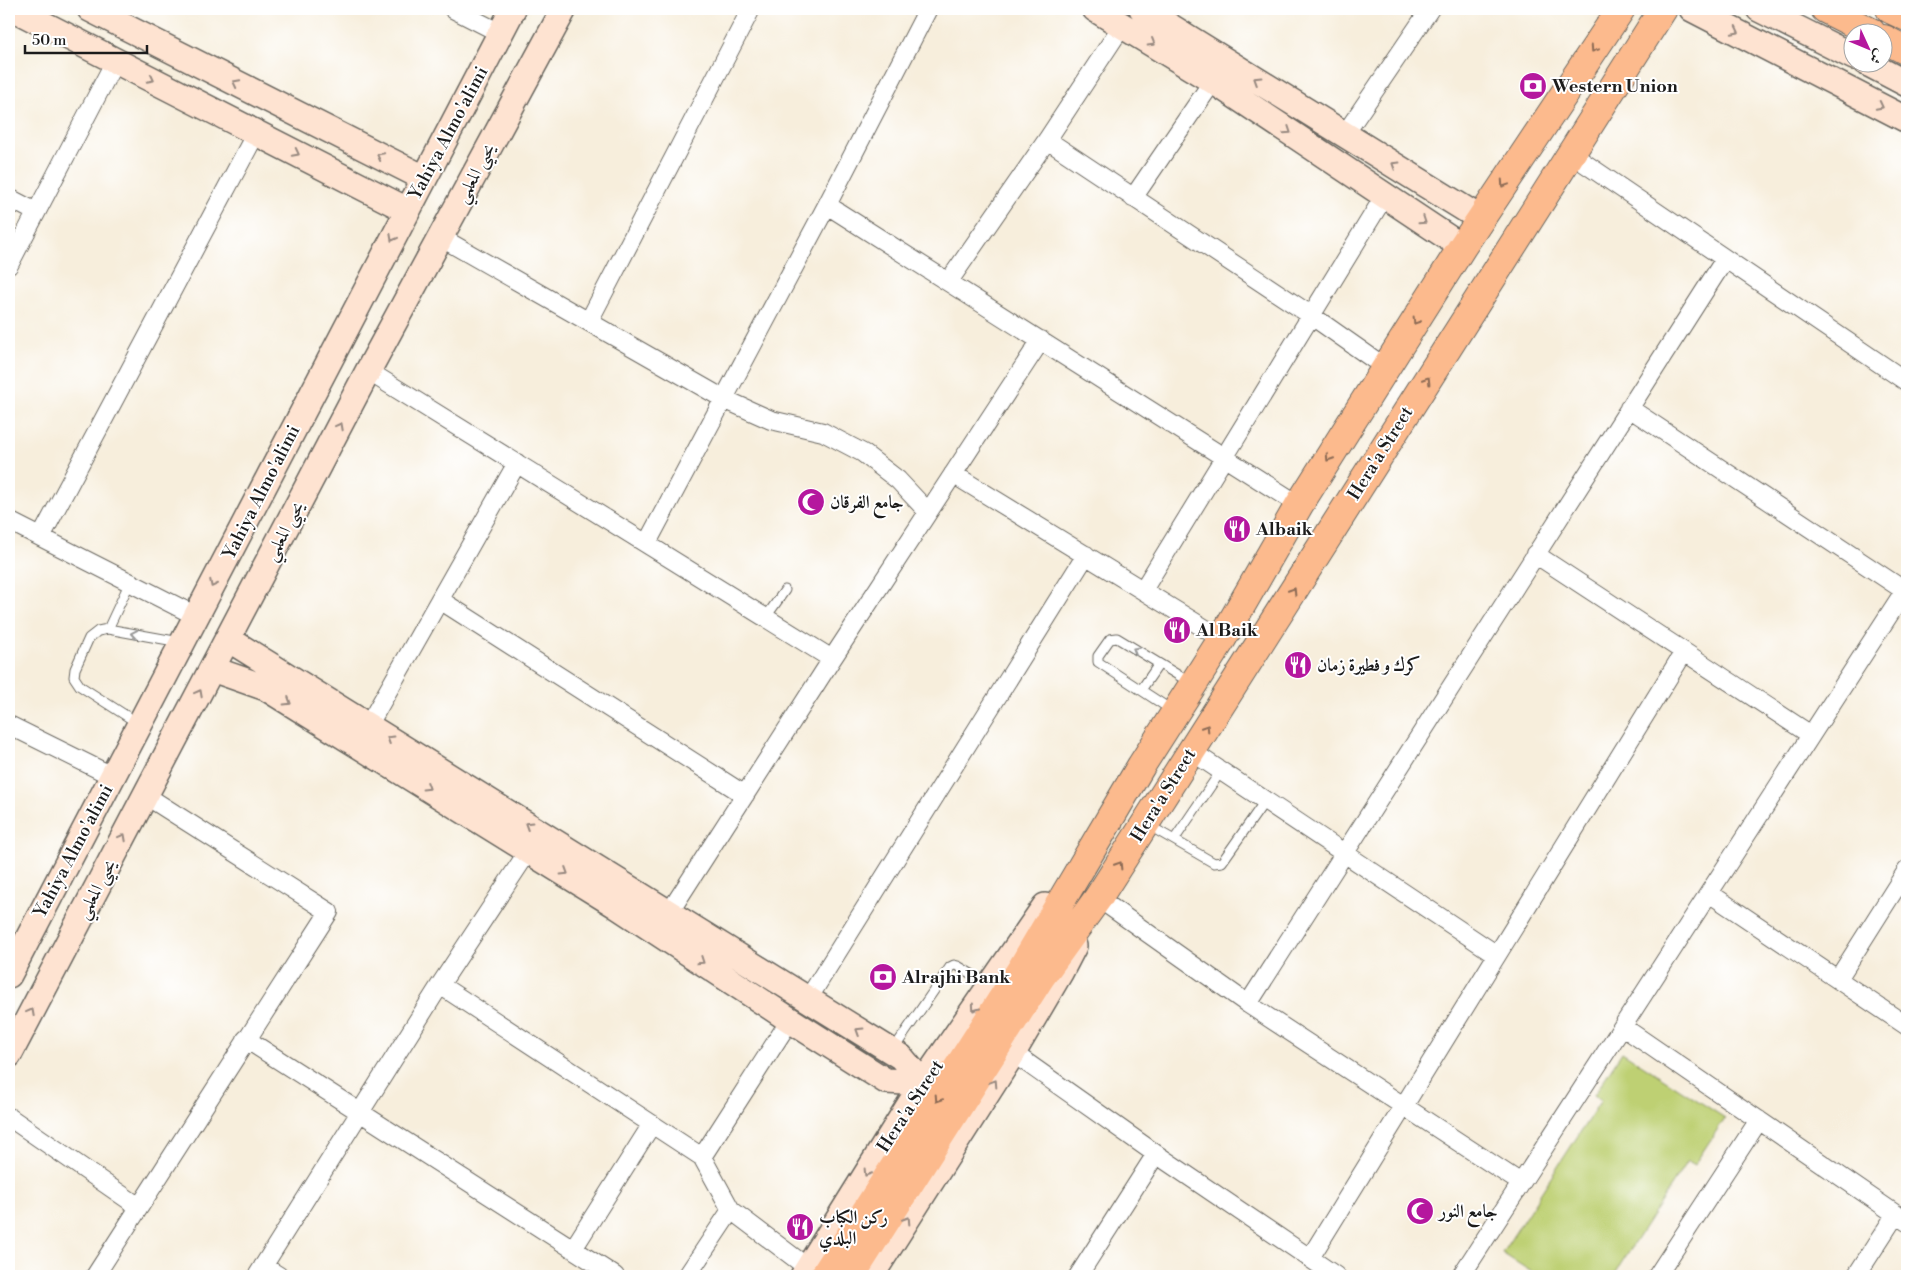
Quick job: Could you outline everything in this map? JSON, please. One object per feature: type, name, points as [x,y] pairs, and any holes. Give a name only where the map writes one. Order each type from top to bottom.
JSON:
[{"type":"main road","name":"Hera'a Street","points":[[851,1276],[1031,973],[1141,766],[1222,639],[1299,505],[1462,247],[1621,9]]},
{"type":"main road","name":"Hera'a Street","points":[[812,1273],[1031,973],[1098,898],[1663,9]]},
{"type":"main road","points":[[1825,9],[1851,22]]},
{"type":"main road","points":[[1890,9],[1907,18]]},
{"type":"main road","points":[[1894,44],[1907,51]]},
{"type":"street","points":[[14,9],[407,210]]},
{"type":"street","points":[[90,9],[424,178]]},
{"type":"street","points":[[453,9],[500,33]]},
{"type":"street","name":"Yahiya Almo'alimi","points":[[9,975],[513,9]]},
{"type":"street","name":"يحيى المعلمي","points":[[9,1055],[368,372],[564,9]]},
{"type":"street","points":[[588,321],[751,9]]},
{"type":"street","points":[[646,543],[827,205],[928,9]]},
{"type":"street","points":[[1095,9],[1122,26],[1182,47],[1344,134],[1481,218]]},
{"type":"street","points":[[1142,9],[1182,47],[1213,81],[1462,247]]},
{"type":"street","points":[[1344,134],[1430,9]]},
{"type":"street","points":[[1692,9],[1907,120]]},
{"type":"street","points":[[1759,9],[1844,52]]},
{"type":"street","points":[[1790,9],[1844,41]]},
{"type":"street","points":[[949,281],[1047,140],[1122,26]]},
{"type":"street","points":[[9,265],[115,61]]},
{"type":"street","points":[[1894,71],[1907,79]]},
{"type":"street","points":[[1884,72],[1907,84]]},
{"type":"street","points":[[1133,198],[1213,81]]},
{"type":"street","points":[[41,537],[256,133]]},
{"type":"street","points":[[1047,140],[1312,316],[1386,368]]},
{"type":"street","points":[[1571,154],[1907,382]]},
{"type":"street","points":[[1142,590],[1225,458],[1385,195]]},
{"type":"street","points":[[9,198],[36,212]]},
{"type":"street","points":[[827,205],[1299,505]]},
{"type":"street","points":[[440,237],[724,398],[772,420],[823,432],[863,453],[898,480],[928,512]]},
{"type":"street","points":[[1248,1004],[1725,259]]},
{"type":"street","points":[[669,913],[832,658],[1041,340]]},
{"type":"street","points":[[368,372],[832,658]]},
{"type":"street","points":[[1461,1276],[1906,589],[1629,408]]},
{"type":"street","points":[[288,439],[324,455]]},
{"type":"street","points":[[368,726],[517,463]]},
{"type":"street","points":[[953,474],[1222,639]]},
{"type":"street","points":[[9,521],[196,616]]},
{"type":"street","points":[[1535,554],[1811,735]]},
{"type":"street","points":[[808,999],[1086,555]]},
{"type":"street","points":[[440,600],[746,795]]},
{"type":"street","points":[[228,639],[368,726],[624,897],[790,1020],[886,1081],[923,1083]]},
{"type":"street","points":[[1310,1258],[1684,652]]},
{"type":"street","points":[[266,688],[254,675],[253,670],[268,663]]},
{"type":"street","points":[[212,669],[266,688],[530,850],[624,897],[669,913],[901,1057],[923,1083]]},
{"type":"street","points":[[9,725],[112,776]]},
{"type":"street","points":[[1191,751],[1497,955]]},
{"type":"street","name":"Hera'a Street","points":[[812,1273],[923,1083],[1141,766]]},
{"type":"street","points":[[95,1276],[329,912],[145,795]]},
{"type":"street","points":[[279,1276],[260,1271],[440,985],[530,850]]},
{"type":"street","points":[[1838,979],[1907,870]]},
{"type":"street","points":[[1709,893],[1907,1026]]},
{"type":"street","points":[[1098,898],[1248,1004],[1521,1184]]},
{"type":"street","name":"Hera'a Street","points":[[871,1276],[1014,1053],[1060,973],[1098,898]]},
{"type":"street","points":[[440,985],[702,1156],[732,1210],[812,1273]]},
{"type":"street","points":[[702,1156],[790,1020]]},
{"type":"street","points":[[1622,1027],[1901,1218],[1856,1276]]},
{"type":"street","points":[[246,1040],[615,1276]]},
{"type":"street","points":[[1014,1053],[1156,1154],[1336,1276]]},
{"type":"street","points":[[9,1117],[139,1207]]},
{"type":"street","points":[[1657,1276],[1758,1120]]},
{"type":"street","points":[[573,1249],[652,1124]]},
{"type":"street","points":[[1078,1276],[1156,1154]]},
{"type":"street","points":[[687,1276],[732,1210]]},
{"type":"lane","points":[[108,629],[130,582]]},
{"type":"lane","points":[[766,617],[785,590]]},
{"type":"lane","points":[[139,724],[80,686],[74,677],[75,669],[89,638],[98,631],[108,629],[182,642]]},
{"type":"lane","points":[[1175,712],[1098,662],[1098,656],[1110,639],[1116,638],[1193,685]]},
{"type":"lane","points":[[1141,690],[1159,664]]},
{"type":"lane","points":[[1174,840],[1220,771]]},
{"type":"lane","points":[[1145,824],[1214,863],[1222,862],[1265,801]]},
{"type":"lane","points":[[892,1051],[950,967],[958,966],[990,986]]},
{"type":"green space","points":[[1622,1052],[1725,1118],[1694,1165],[1687,1161],[1613,1276],[1538,1276],[1502,1253],[1601,1100],[1594,1095]]},
{"type":"place","name":"Western Union","points":[[1533,86]]},
{"type":"place","name":"جامع الفرقان","points":[[811,502]]},
{"type":"place","name":"Albaik","points":[[1237,529]]},
{"type":"place","name":"Al Baik","points":[[1177,630]]},
{"type":"place","name":"كرك و فطيرة زمان","points":[[1298,665]]},
{"type":"place","name":"Alrajhi Bank","points":[[883,977]]},
{"type":"place","name":"جامع النور","points":[[1420,1211]]},
{"type":"place","name":"ركن الكباب البلدي","points":[[800,1227]]}]
